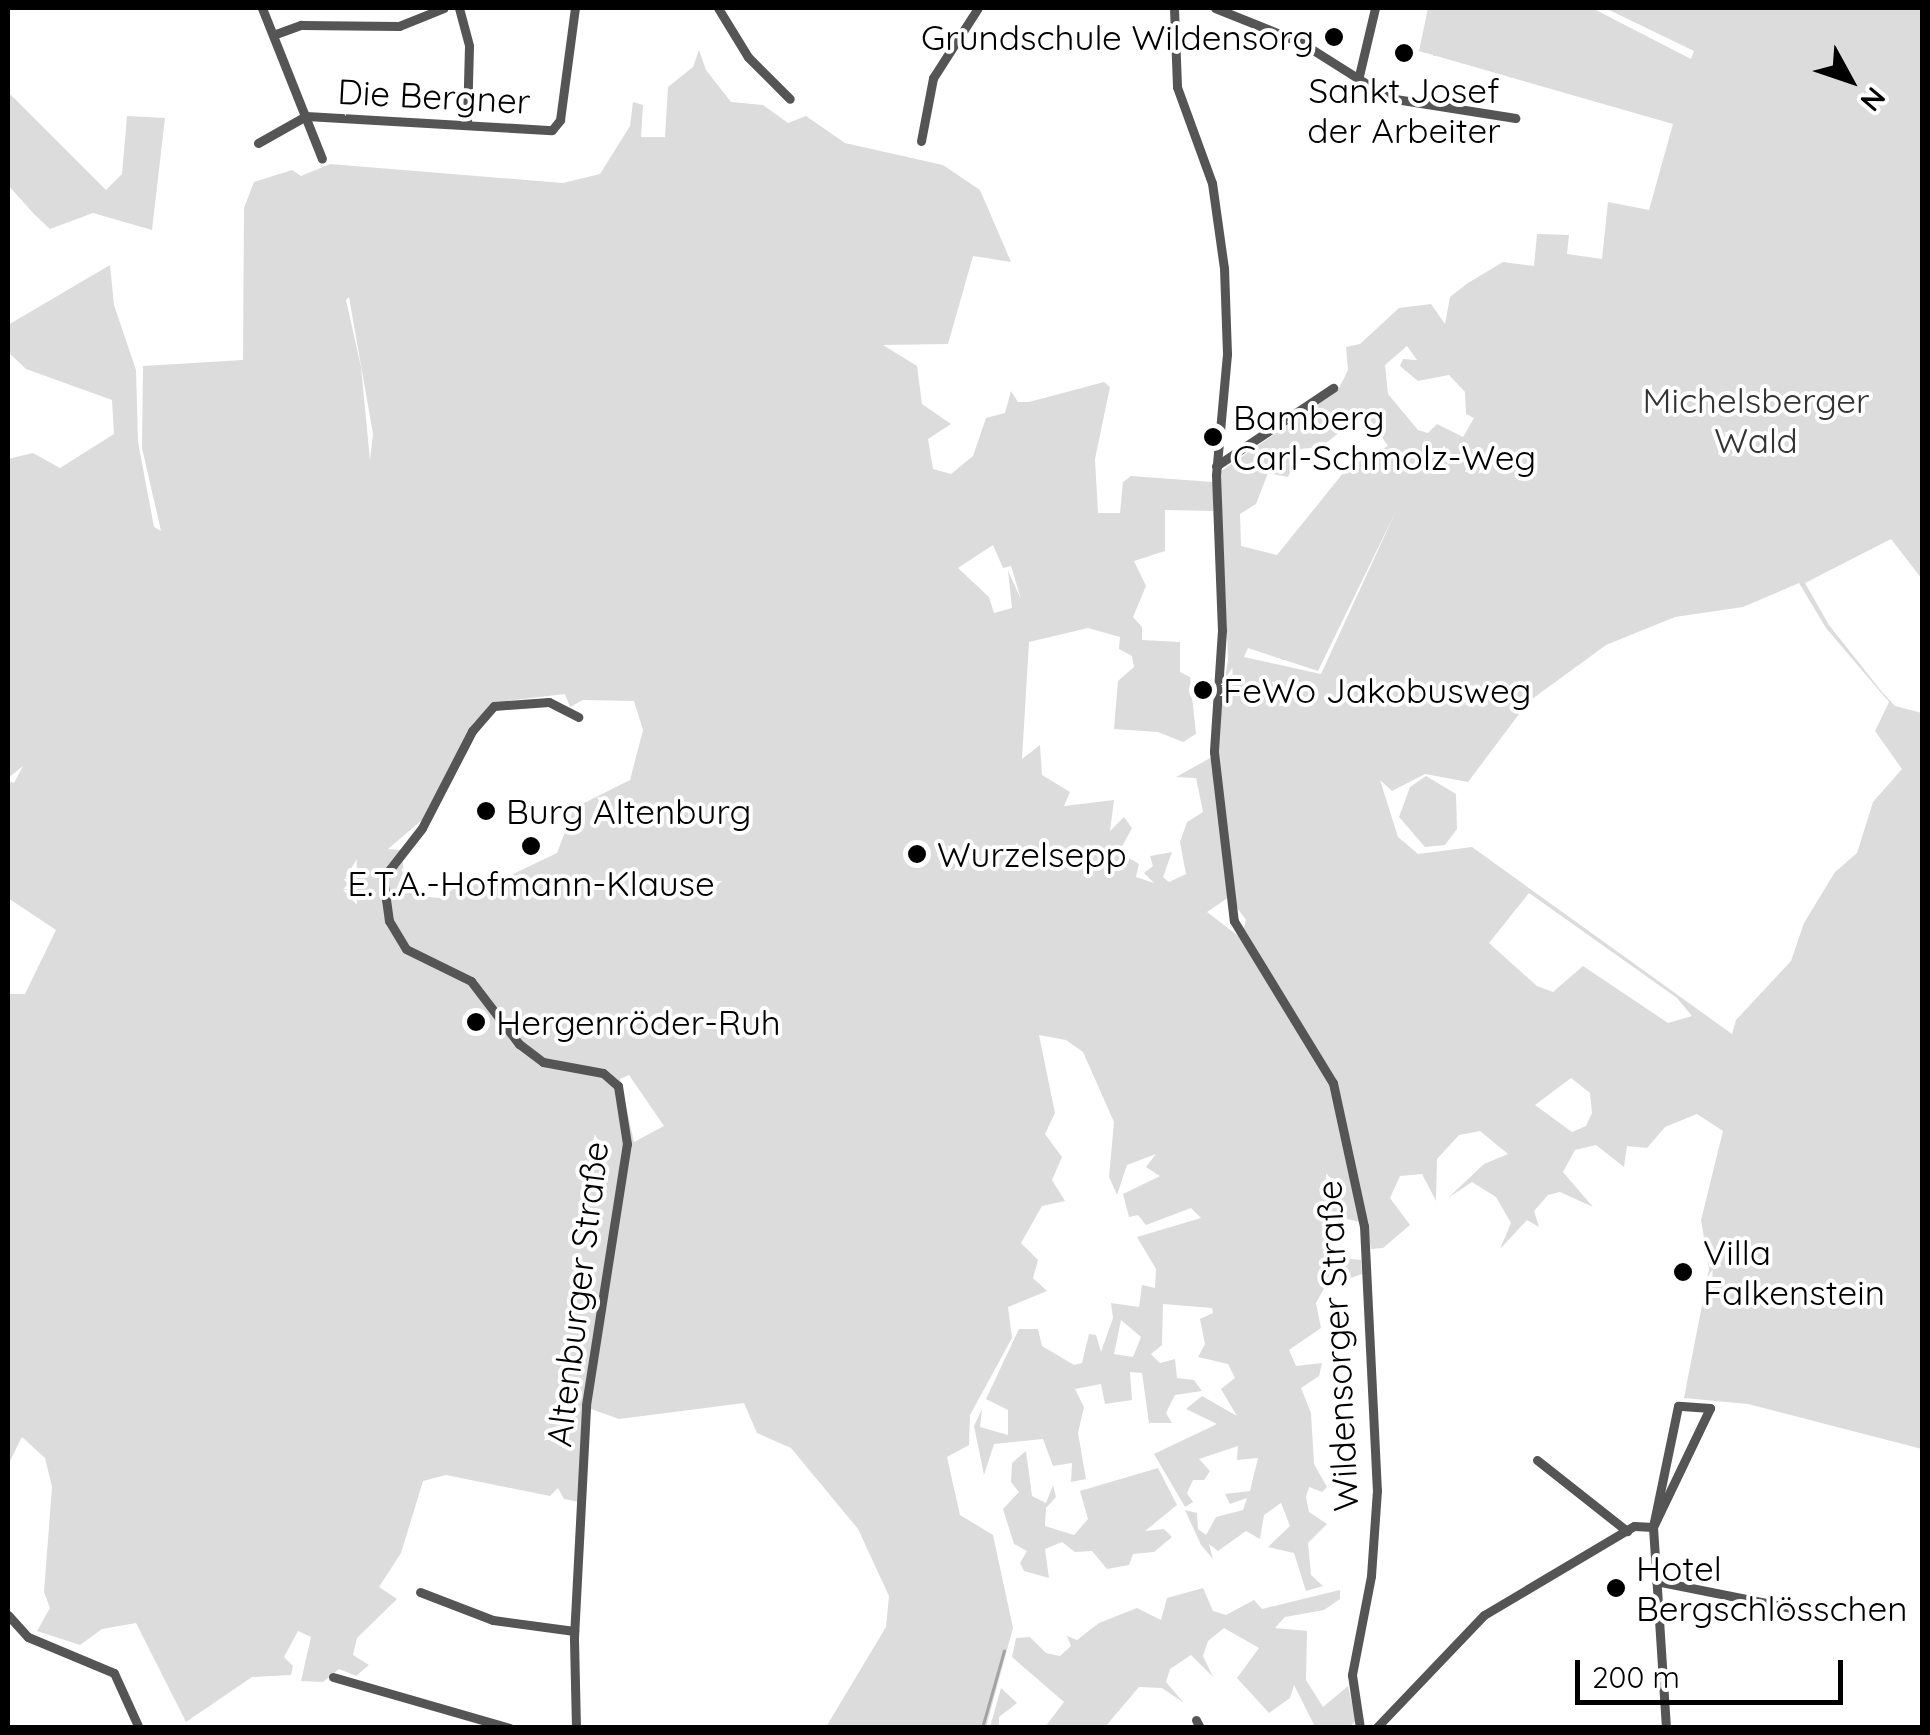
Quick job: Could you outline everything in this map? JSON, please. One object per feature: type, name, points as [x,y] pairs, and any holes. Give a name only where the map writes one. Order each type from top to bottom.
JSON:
[{"type":"street","name":"Die Bergner","points":[[262,8],[322,158]]},
{"type":"street","points":[[273,35],[300,25],[399,26],[444,8]]},
{"type":"street","points":[[459,8],[470,46],[467,124]]},
{"type":"street","name":"Die Bergner","points":[[258,143],[306,116],[557,126],[575,8]]},
{"type":"street","points":[[718,8],[748,57],[790,98]]},
{"type":"street","points":[[921,141],[933,78],[978,8]]},
{"type":"street","name":"Wildensorger Straße","points":[[1174,8],[1176,88],[1212,183],[1223,251],[1227,354],[1216,466],[1222,630],[1214,752],[1234,921],[1334,1083],[1364,1226],[1377,1490],[1372,1576],[1352,1675],[1359,1727]]},
{"type":"street","points":[[1215,8],[1302,44],[1400,102],[1515,118]]},
{"type":"street","points":[[1358,80],[1375,8]]},
{"type":"street","points":[[1216,466],[1333,388]]},
{"type":"street","name":"Altenburger Straße","points":[[576,1728],[574,1631],[586,1394],[627,1144],[618,1086],[604,1072],[543,1062],[508,1032],[471,981],[406,949],[389,921],[383,878],[422,828],[485,713],[505,702],[535,701],[560,704],[578,717]]},
{"type":"street","points":[[1653,1527],[1710,1408],[1678,1406],[1653,1527],[1666,1728]]},
{"type":"street","points":[[1537,1460],[1627,1530]]},
{"type":"street","points":[[1376,1728],[1484,1615],[1627,1530],[1641,1523],[1653,1527]]},
{"type":"street","points":[[1656,1581],[1792,1608]]},
{"type":"street","points":[[420,1592],[493,1620],[574,1631]]},
{"type":"street","points":[[8,1615],[28,1637],[114,1673],[139,1728]]},
{"type":"street","points":[[333,1677],[510,1728]]},
{"type":"green space","name":"Michelsberger Wald","points":[[1428,8],[1592,8],[1691,59],[1694,51],[1605,8],[1922,8],[1922,579],[1891,539],[1805,583],[1829,625],[1882,692],[1895,706],[1922,713],[1922,1449],[1748,1404],[1684,1398],[1709,1269],[1701,1220],[1723,1131],[1697,1114],[1665,1127],[1647,1148],[1627,1146],[1624,1167],[1596,1145],[1575,1150],[1563,1172],[1593,1207],[1560,1192],[1548,1195],[1534,1211],[1539,1227],[1527,1220],[1500,1249],[1511,1223],[1496,1197],[1472,1182],[1448,1198],[1484,1164],[1508,1154],[1480,1131],[1459,1135],[1437,1159],[1436,1201],[1422,1174],[1400,1176],[1390,1198],[1410,1225],[1383,1248],[1371,1249],[1367,1226],[1360,1222],[1339,1217],[1332,1223],[1326,1256],[1361,1260],[1362,1274],[1325,1287],[1316,1303],[1321,1328],[1289,1350],[1296,1366],[1322,1363],[1319,1376],[1301,1388],[1311,1413],[1314,1464],[1327,1487],[1322,1492],[1309,1487],[1306,1497],[1309,1512],[1327,1524],[1308,1543],[1311,1575],[1323,1586],[1306,1591],[1294,1553],[1268,1547],[1290,1526],[1281,1503],[1264,1515],[1260,1539],[1246,1531],[1218,1551],[1209,1544],[1213,1559],[1201,1545],[1185,1510],[1197,1513],[1198,1529],[1206,1535],[1216,1517],[1243,1510],[1247,1498],[1230,1504],[1225,1494],[1250,1491],[1258,1458],[1237,1460],[1238,1446],[1199,1459],[1210,1471],[1204,1480],[1193,1480],[1187,1493],[1193,1502],[1185,1507],[1154,1454],[1217,1424],[1186,1409],[1202,1396],[1237,1416],[1221,1389],[1235,1378],[1228,1364],[1198,1357],[1205,1344],[1200,1319],[1213,1313],[1212,1308],[1163,1304],[1162,1345],[1151,1354],[1160,1363],[1175,1359],[1177,1378],[1194,1380],[1202,1391],[1175,1395],[1166,1413],[1172,1423],[1149,1423],[1142,1373],[1130,1372],[1132,1400],[1105,1404],[1101,1384],[1075,1389],[1084,1407],[1078,1433],[1086,1479],[1071,1482],[1072,1463],[1053,1466],[1043,1439],[994,1444],[984,1475],[974,1426],[982,1409],[980,1427],[1008,1435],[1008,1410],[986,1399],[1019,1329],[1038,1329],[1042,1346],[1074,1365],[1082,1363],[1089,1334],[1096,1335],[1101,1352],[1113,1318],[1111,1303],[1139,1307],[1142,1285],[1155,1288],[1156,1269],[1137,1237],[1201,1218],[1191,1208],[1146,1225],[1138,1215],[1129,1217],[1123,1194],[1160,1176],[1146,1167],[1156,1154],[1127,1165],[1117,1195],[1109,1177],[1114,1122],[1083,1052],[1066,1040],[1039,1035],[1055,1113],[1045,1134],[1062,1157],[1052,1180],[1065,1201],[1042,1206],[1021,1243],[1038,1260],[1033,1278],[1047,1291],[1008,1307],[1012,1338],[970,1415],[969,1445],[947,1457],[960,1515],[993,1535],[1013,1628],[986,1727],[826,1727],[886,1627],[889,1596],[858,1529],[791,1448],[757,1433],[744,1403],[619,1419],[591,1409],[579,1502],[564,1499],[558,1488],[550,1496],[446,1475],[423,1481],[401,1553],[379,1587],[397,1599],[357,1638],[353,1655],[369,1665],[356,1676],[339,1669],[323,1682],[301,1681],[311,1637],[298,1631],[284,1657],[293,1666],[291,1675],[252,1677],[186,1722],[136,1623],[102,1629],[80,1645],[37,1631],[50,1608],[44,1592],[52,1487],[45,1458],[22,1437],[8,1465],[8,994],[25,994],[56,930],[8,898],[8,781],[14,783],[23,766],[8,778],[8,459],[33,453],[60,468],[114,434],[112,400],[26,369],[8,352],[8,325],[110,265],[114,305],[136,370],[138,442],[154,527],[161,531],[142,448],[143,366],[243,360],[244,208],[254,182],[292,170],[301,176],[330,164],[563,183],[600,174],[630,126],[633,102],[643,105],[641,137],[665,137],[668,87],[693,67],[699,50],[706,70],[731,102],[763,105],[788,123],[806,116],[845,143],[943,165],[980,190],[1011,262],[973,256],[948,344],[883,345],[917,366],[922,404],[951,424],[928,439],[933,469],[951,474],[973,456],[986,418],[1005,413],[1011,391],[1018,402],[1029,402],[1104,382],[1110,387],[1095,459],[1098,513],[1120,513],[1123,482],[1131,476],[1213,482],[1213,511],[1165,510],[1165,551],[1134,561],[1146,586],[1133,617],[1142,627],[1142,640],[1180,642],[1180,672],[1190,677],[1196,734],[1183,742],[1158,732],[1114,729],[1118,681],[1134,667],[1132,656],[1119,649],[1120,637],[1088,628],[1029,642],[1022,759],[1040,745],[1042,775],[1070,792],[1064,806],[1114,800],[1110,831],[1124,817],[1132,828],[1119,852],[1139,864],[1136,877],[1154,883],[1144,873],[1153,866],[1150,856],[1172,852],[1163,877],[1169,882],[1186,874],[1180,842],[1187,822],[1203,812],[1196,778],[1176,777],[1212,757],[1228,660],[1220,472],[1338,390],[1348,370],[1346,347],[1360,344],[1399,308],[1431,304],[1445,324],[1450,297],[1468,283],[1503,262],[1534,266],[1537,234],[1569,235],[1567,254],[1602,259],[1608,202],[1649,210],[1673,124],[1419,51]],"holes":[[[349,297],[373,434],[370,460],[361,367],[346,300]],[[1407,346],[1417,360],[1403,359],[1400,366],[1418,381],[1449,375],[1465,392],[1466,414],[1474,418],[1463,437],[1437,424],[1428,433],[1418,430],[1388,394],[1385,365]],[[1365,412],[1388,446],[1348,467],[1277,555],[1241,546],[1240,514],[1256,504],[1268,473],[1288,477],[1300,449],[1321,447]],[[1396,511],[1321,674],[1244,657],[1248,648],[1318,671]],[[993,545],[1003,568],[1011,566],[1021,599],[1008,571],[1012,608],[994,613],[989,597],[958,568]],[[1799,583],[1826,628],[1889,702],[1875,731],[1902,769],[1873,802],[1857,853],[1835,872],[1804,923],[1791,961],[1736,1020],[1732,1034],[1472,847],[1418,854],[1398,837],[1380,780],[1392,791],[1425,774],[1468,782],[1528,702],[1606,645],[1675,617],[1743,607]],[[565,694],[570,707],[583,700],[634,701],[643,730],[630,780],[574,808],[557,853],[513,874],[461,884],[440,898],[419,896],[405,882],[401,850],[388,849],[422,820],[474,722],[505,701]],[[1529,893],[1677,998],[1692,1016],[1668,1023],[1583,966],[1553,992],[1537,986],[1489,943]],[[1229,897],[1246,920],[1241,938],[1207,912]],[[629,1075],[664,1126],[634,1142],[620,1079]],[[1571,1078],[1590,1093],[1592,1113],[1586,1126],[1572,1132],[1535,1105]],[[1121,1320],[1141,1337],[1133,1357],[1114,1354]]]},
{"type":"green space","points":[[8,92],[106,190],[122,174],[127,116],[165,118],[152,230],[93,213],[50,229],[34,214],[8,185]]},
{"type":"green space","points":[[1426,776],[1456,794],[1457,829],[1445,845],[1425,847],[1399,817],[1410,787]]},
{"type":"green space","points":[[1026,1451],[1032,1496],[1046,1503],[1053,1485],[1056,1497],[1046,1508],[1045,1526],[1074,1535],[1088,1519],[1080,1491],[1158,1468],[1177,1505],[1145,1531],[1164,1529],[1172,1537],[1154,1552],[1133,1554],[1129,1565],[1107,1569],[1092,1551],[1075,1552],[1062,1542],[1045,1549],[1049,1578],[1024,1571],[1020,1563],[1027,1551],[1014,1544],[1003,1509],[1019,1492],[1011,1482],[1012,1463]]},
{"type":"green space","points":[[1203,1588],[1213,1611],[1226,1615],[1254,1600],[1262,1609],[1340,1590],[1340,1599],[1324,1610],[1285,1617],[1275,1628],[1307,1631],[1306,1680],[1323,1707],[1348,1686],[1356,1720],[1350,1727],[1315,1727],[1294,1685],[1290,1698],[1269,1713],[1237,1678],[1259,1648],[1224,1628],[1208,1641],[1203,1656],[1213,1677],[1191,1655],[1170,1669],[1166,1682],[1184,1703],[1162,1688],[1139,1687],[1105,1727],[1045,1727],[1064,1702],[1012,1657],[1016,1638],[1030,1637],[1046,1653],[1060,1656],[1071,1646],[1067,1636],[1077,1640],[1099,1623],[1137,1608],[1161,1620],[1167,1598]]},
{"type":"green space","points":[[1001,1688],[1017,1703],[999,1717],[999,1727],[990,1727]]},
{"type":"waterway","points":[[982,1728],[1004,1651]]},
{"type":"place","name":"Grundschule Wildensorg","points":[[1334,37]]},
{"type":"place","name":"Sankt Josef der Arbeiter","points":[[1404,53]]},
{"type":"place","name":"Bamberg Carl-Schmolz-Weg","points":[[1213,437]]},
{"type":"place","name":"FeWo Jakobusweg","points":[[1203,690]]},
{"type":"place","name":"Burg Altenburg","points":[[486,811]]},
{"type":"place","name":"E.T.A.-Hofmann-Klause","points":[[531,846]]},
{"type":"place","name":"Wurzelsepp","points":[[917,854]]},
{"type":"place","name":"Hergenröder-Ruh","points":[[476,1022]]},
{"type":"place","name":"Villa Falkenstein","points":[[1683,1272]]},
{"type":"place","name":"Hotel Bergschlösschen","points":[[1616,1588]]}]
